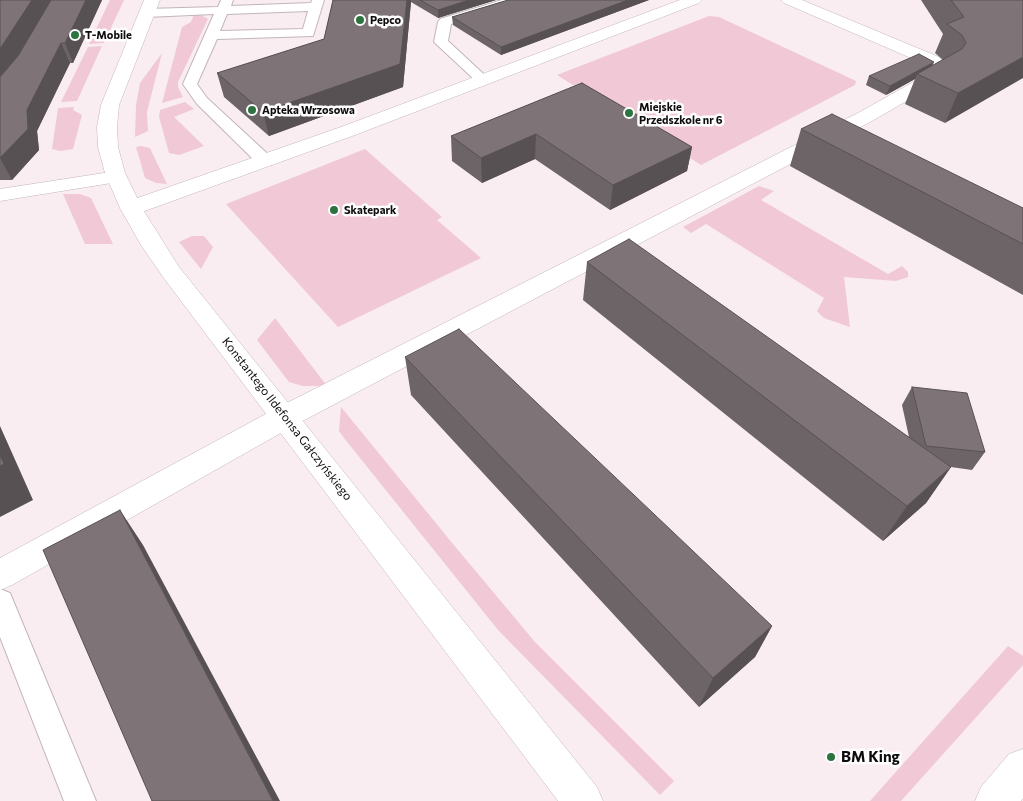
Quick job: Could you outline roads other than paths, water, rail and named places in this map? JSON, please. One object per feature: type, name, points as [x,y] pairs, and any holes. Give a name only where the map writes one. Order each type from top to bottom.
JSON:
[{"type":"street","points":[[131,208],[265,161],[694,0]]},
{"type":"street","points":[[0,575],[286,417],[865,117],[942,73],[942,70],[933,61],[789,0]]},
{"type":"street","name":"Konstantego Ildefonsa Gałczyńskiego","points":[[149,6],[110,105],[107,127],[108,147],[117,177],[131,208],[152,245],[172,272],[583,801]]},
{"type":"street","points":[[0,195],[117,177]]},
{"type":"street","points":[[996,801],[1023,768]]},
{"type":"lane","points":[[482,79],[441,42],[445,22],[515,0]]},
{"type":"lane","points":[[149,6],[317,3],[308,33],[212,34]]},
{"type":"lane","points":[[225,4],[190,84],[202,101],[265,161]]},
{"type":"lane","points":[[0,602],[80,801]]},
{"type":"place","name":"Pepco","points":[[360,20]]},
{"type":"place","name":"T-Mobile","points":[[75,35]]},
{"type":"place","name":"Apteka Wrzosowa","points":[[252,110]]},
{"type":"place","name":"Miejskie Przedszkole nr 6","points":[[629,113]]},
{"type":"place","name":"Skatepark","points":[[334,210]]},
{"type":"place","name":"BM King","points":[[831,757]]}]
